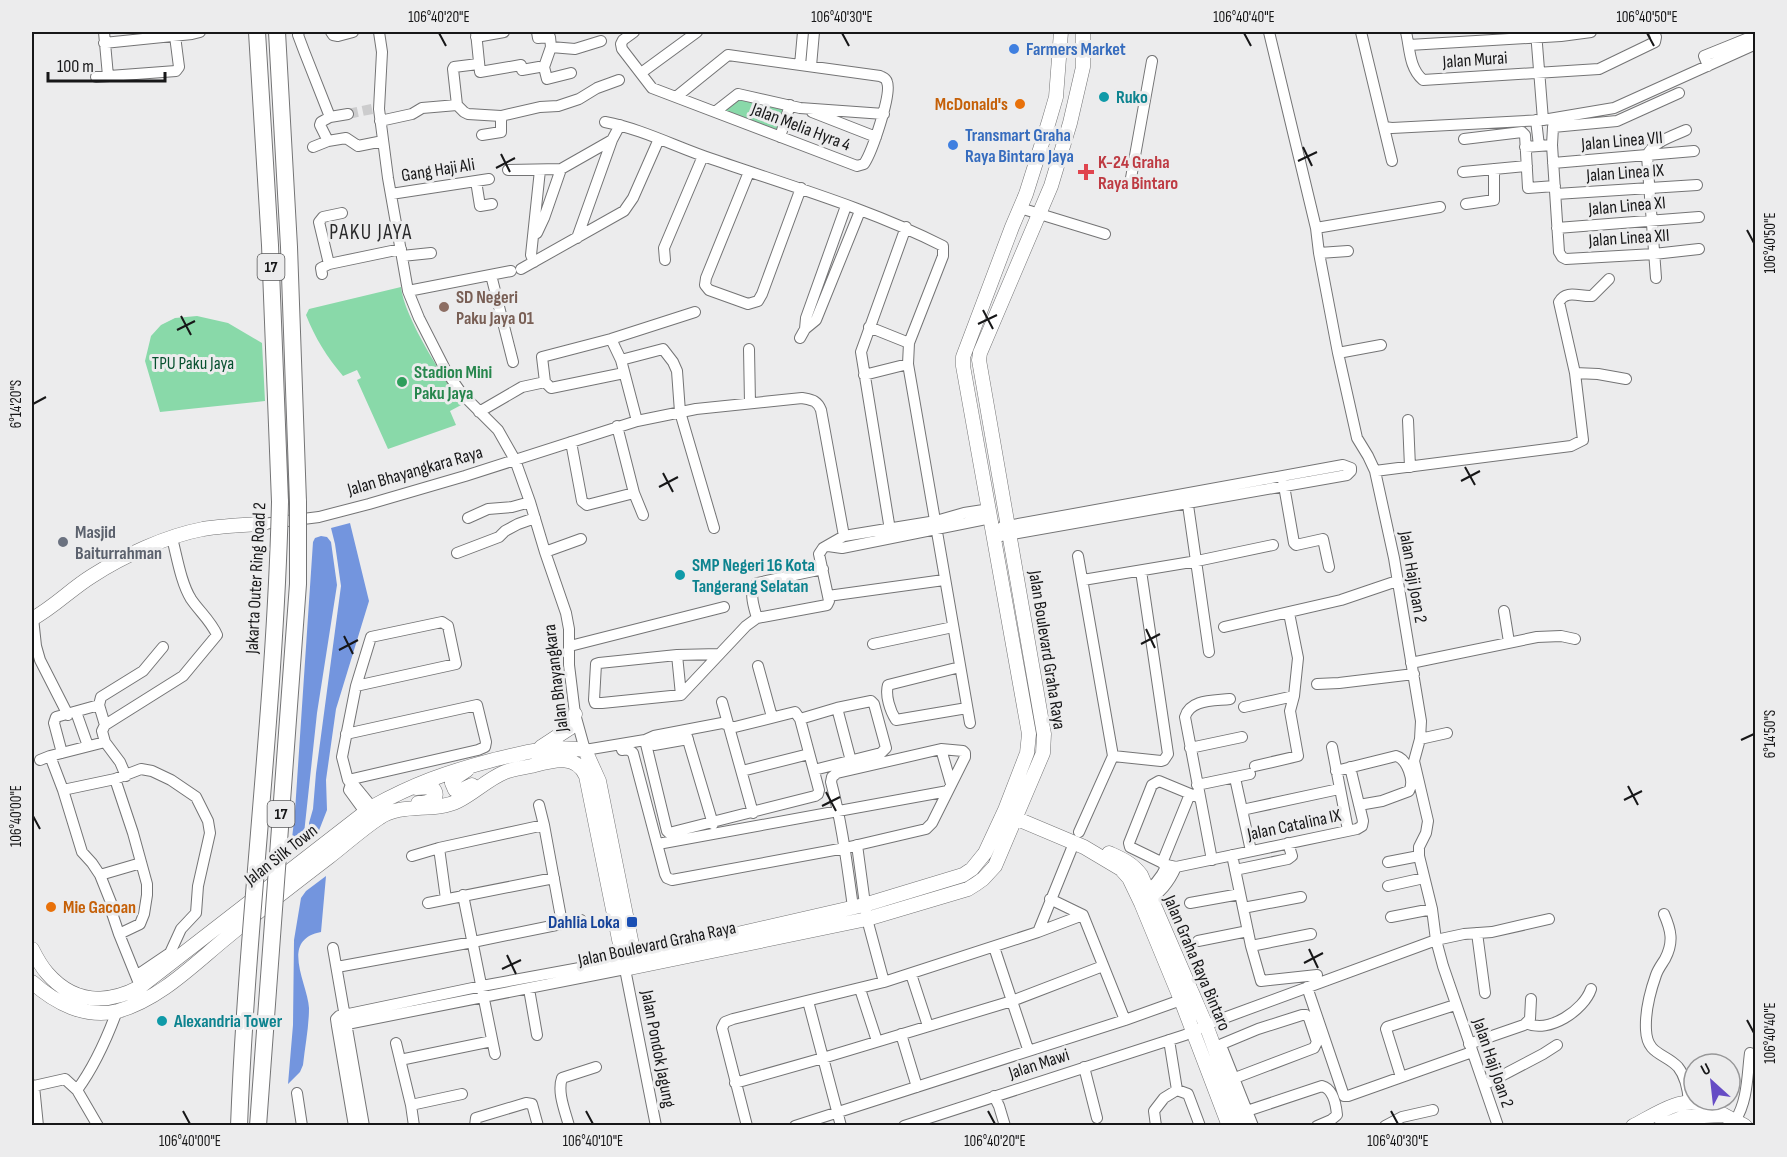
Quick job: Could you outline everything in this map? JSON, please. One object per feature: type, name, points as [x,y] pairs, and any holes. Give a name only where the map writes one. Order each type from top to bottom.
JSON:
[{"type":"highway","name":"Jakarta Outer Ring Road 2","points":[[239,1125],[250,927],[278,586],[280,502],[270,245],[257,32]]},
{"type":"highway","name":"17","points":[[258,1125],[298,584],[298,502],[278,32]]},
{"type":"main road","name":"Jalan Boulevard Graha Raya","points":[[629,966],[859,906],[963,875],[979,862],[990,843],[1027,753],[1029,734],[963,357],[1040,153],[1056,97],[1061,32]]},
{"type":"main road","name":"Jalan Boulevard Graha Raya","points":[[629,966],[867,919],[968,889],[983,879],[995,866],[1043,753],[1044,734],[979,360],[1051,186],[1070,123],[1083,67],[1083,32]]},
{"type":"main road","name":"Jalan Bhayangkara Raya","points":[[32,615],[51,607],[90,576],[129,555],[172,538],[202,529],[263,524]]},
{"type":"main road","points":[[536,749],[570,728],[576,714]]},
{"type":"main road","name":"Jalan Silk Town","points":[[32,949],[47,973],[71,994],[92,999],[109,999],[125,994],[138,981],[368,810],[399,792],[446,773],[536,749],[585,750]]},
{"type":"main road","name":"Jalan Bhayangkara","points":[[585,750],[598,781],[629,966]]},
{"type":"main road","name":"Jalan Silk Town","points":[[32,982],[46,995],[63,1005],[89,1012],[117,1011],[142,1002],[167,986],[382,816],[399,811],[444,806],[459,800],[506,772],[557,759],[581,766],[586,776],[629,966]]},
{"type":"main road","points":[[473,765],[455,778],[452,783],[455,790],[462,791],[470,786],[486,782]]},
{"type":"main road","points":[[399,792],[432,787],[436,794],[428,802],[412,804],[399,811]]},
{"type":"main road","name":"Jalan Graha Raya Bintaro","points":[[1015,818],[1128,862],[1141,875],[1144,897],[1181,1000],[1243,1125]]},
{"type":"main road","name":"Jalan Graha Raya Bintaro","points":[[1144,897],[1230,1125]]},
{"type":"main road","points":[[1632,1125],[1682,1103]]},
{"type":"main road","points":[[1720,1112],[1737,1121]]},
{"type":"main road","points":[[1661,1125],[1684,1117],[1737,1121]]},
{"type":"street","points":[[175,36],[179,68],[176,71],[102,76],[104,37],[175,36],[200,32]]},
{"type":"street","points":[[299,32],[298,35],[330,117]]},
{"type":"street","points":[[331,32],[338,36],[353,32]]},
{"type":"street","name":"Jalan Bhayangkara","points":[[379,32],[382,52],[375,109],[380,121],[408,291],[445,369],[462,394],[498,430],[515,460],[544,552],[567,612],[569,665],[576,714],[585,750]]},
{"type":"street","points":[[504,32],[476,34],[479,71],[482,73],[520,65],[522,70],[539,67]]},
{"type":"street","points":[[537,32],[538,38],[550,37],[551,47],[544,67],[547,79],[571,74]]},
{"type":"street","name":"Jalan Melia Hyra 4","points":[[634,32],[623,40],[622,49],[652,88],[857,166],[864,164],[869,157],[884,114],[888,83],[885,78],[805,66]]},
{"type":"street","points":[[641,73],[696,32]]},
{"type":"street","points":[[803,32],[805,66]]},
{"type":"street","points":[[805,66],[814,32]]},
{"type":"street","name":"Jalan Haji Joan 2","points":[[1269,32],[1316,228],[1338,353],[1357,438],[1375,471],[1394,558],[1421,721],[1420,739],[1414,761],[1428,822],[1426,833],[1419,847],[1419,856],[1432,909],[1436,940],[1455,1005],[1498,1125]]},
{"type":"street","points":[[1361,32],[1392,161]]},
{"type":"street","points":[[1406,32],[1409,45],[1537,34],[1561,36],[1591,32]]},
{"type":"street","points":[[1537,34],[1539,146]]},
{"type":"street","name":"Jalan Murai","points":[[1409,45],[1412,68],[1423,80],[1599,69],[1655,42],[1655,34]]},
{"type":"street","points":[[1708,66],[1704,56],[1755,35]]},
{"type":"street","points":[[551,47],[575,49],[601,41]]},
{"type":"street","points":[[1384,127],[1540,120],[1614,108],[1755,44]]},
{"type":"street","points":[[676,97],[728,55],[805,66]]},
{"type":"street","points":[[1131,178],[1152,61]]},
{"type":"street","points":[[478,64],[453,69],[457,105],[468,114],[501,116],[540,107],[558,106],[619,80]]},
{"type":"street","points":[[1557,228],[1553,127],[1617,121],[1679,93]]},
{"type":"street","points":[[715,112],[738,94],[795,106],[884,114]]},
{"type":"street","points":[[380,121],[412,114],[422,108],[457,105]]},
{"type":"street","points":[[780,137],[795,106]]},
{"type":"street","points":[[795,106],[876,137]]},
{"type":"street","points":[[328,141],[320,125],[321,122],[330,117],[348,114]]},
{"type":"street","points":[[482,135],[501,132],[501,116]]},
{"type":"street","points":[[604,122],[620,125],[703,156],[801,188],[906,227],[943,246],[943,256],[909,343],[908,364],[970,723]]},
{"type":"street","points":[[577,238],[612,140],[620,125]]},
{"type":"street","points":[[1656,278],[1647,156],[1653,146],[1686,130]]},
{"type":"street","points":[[1463,172],[1527,166],[1524,134],[1464,139]]},
{"type":"street","points":[[313,147],[336,138],[346,138],[358,146],[383,141]]},
{"type":"street","points":[[408,291],[516,270],[624,211],[633,198],[659,139]]},
{"type":"street","points":[[508,170],[561,169],[612,140]]},
{"type":"street","points":[[1525,147],[1552,145]]},
{"type":"street","name":"Jalan Linea VII","points":[[1553,163],[1694,151]]},
{"type":"street","points":[[665,260],[664,248],[703,156]]},
{"type":"street","name":"Jalan Linea IX","points":[[1527,166],[1529,189],[1649,188],[1696,185]]},
{"type":"street","points":[[533,241],[544,218],[561,169]]},
{"type":"street","points":[[1466,204],[1494,200],[1494,169]]},
{"type":"street","points":[[534,262],[531,255],[540,170]]},
{"type":"street","points":[[749,172],[705,285],[709,291],[748,304],[758,301],[762,294],[801,188]]},
{"type":"street","name":"Gang Haji Ali","points":[[391,194],[489,179]]},
{"type":"street","points":[[476,181],[480,206],[492,204]]},
{"type":"street","points":[[846,206],[802,334],[816,320],[860,211]]},
{"type":"street","points":[[1316,228],[1440,207]]},
{"type":"street","points":[[1020,208],[1106,234]]},
{"type":"street","points":[[329,264],[319,222],[323,217],[342,213]]},
{"type":"street","name":"Jalan Linea XI","points":[[1557,228],[1699,217]]},
{"type":"street","points":[[891,530],[861,352],[906,227]]},
{"type":"street","name":"Jalan Linea XII","points":[[1557,228],[1559,252],[1566,259],[1699,249]]},
{"type":"street","points":[[1319,254],[1348,251]]},
{"type":"street","points":[[322,274],[321,268],[329,264],[401,252],[431,253]]},
{"type":"street","points":[[491,275],[513,362]]},
{"type":"street","points":[[1375,471],[1571,446],[1583,440],[1575,374],[1559,302],[1567,295],[1592,296],[1609,279]]},
{"type":"street","points":[[624,373],[550,388],[545,382],[542,357],[611,339],[695,312]]},
{"type":"street","points":[[869,327],[909,343]]},
{"type":"street","points":[[611,339],[621,360],[637,421]]},
{"type":"street","points":[[1338,353],[1381,345]]},
{"type":"street","points":[[621,360],[663,349],[673,362],[677,371],[680,412],[714,528]]},
{"type":"street","points":[[749,349],[750,403]]},
{"type":"street","points":[[864,375],[908,364]]},
{"type":"street","points":[[1575,374],[1598,374],[1626,379]]},
{"type":"street","points":[[479,412],[522,387],[545,382]]},
{"type":"street","name":"Jalan Bhayangkara Raya","points":[[263,524],[319,517],[465,476],[637,421],[680,412],[802,398],[818,403],[821,410],[844,536]]},
{"type":"street","points":[[1408,420],[1410,467]]},
{"type":"street","points":[[617,426],[634,493],[643,515]]},
{"type":"street","points":[[571,442],[584,504],[634,493]]},
{"type":"street","points":[[719,654],[676,655],[596,664],[595,703],[681,695],[746,626],[757,618],[827,605],[829,601],[819,554],[823,548],[844,536],[937,525],[992,523],[1009,530],[1283,481],[1347,475],[1352,468],[1343,465],[1283,481]]},
{"type":"street","points":[[1283,481],[1294,543],[1296,545],[1323,539],[1329,567]]},
{"type":"street","points":[[1187,498],[1209,652]]},
{"type":"street","points":[[468,518],[488,508],[512,507],[530,502]]},
{"type":"street","points":[[457,553],[499,537],[518,524],[535,518]]},
{"type":"street","points":[[828,546],[842,548],[937,525]]},
{"type":"street","points":[[126,776],[120,762],[105,742],[102,730],[105,725],[183,676],[217,634],[190,597],[172,538]]},
{"type":"street","points":[[544,552],[581,539]]},
{"type":"street","points":[[1083,580],[1197,561],[1273,545]]},
{"type":"street","points":[[1038,932],[1050,899],[1079,841],[1113,756],[1078,556]]},
{"type":"street","points":[[757,618],[752,594],[753,587],[757,583],[823,569]]},
{"type":"street","points":[[1113,756],[1161,761],[1166,758],[1168,750],[1141,571]]},
{"type":"street","points":[[828,596],[944,580]]},
{"type":"street","points":[[1224,627],[1341,600],[1397,581]]},
{"type":"street","points":[[570,645],[724,607]]},
{"type":"street","points":[[1504,611],[1509,642]]},
{"type":"street","points":[[1168,865],[1129,844],[1152,785],[1159,782],[1196,792],[1298,756],[1290,711],[1298,658],[1289,613]]},
{"type":"street","points":[[32,615],[40,660],[88,746]]},
{"type":"street","points":[[356,687],[456,664],[448,626],[442,622],[371,637],[356,687],[342,757],[350,790],[368,810]]},
{"type":"street","points":[[873,644],[953,627]]},
{"type":"street","points":[[1317,684],[1339,683],[1412,668],[1509,642],[1549,636],[1575,639]]},
{"type":"street","points":[[105,725],[99,705],[102,697],[143,670],[163,647]]},
{"type":"street","points":[[676,655],[681,695]]},
{"type":"street","points":[[758,666],[772,717]]},
{"type":"street","points":[[960,667],[888,685],[886,690],[892,714],[896,720],[967,708]]},
{"type":"street","points":[[1244,707],[1294,696]]},
{"type":"street","points":[[1212,860],[1196,792],[1185,717],[1187,710],[1193,705],[1230,699]]},
{"type":"street","points":[[800,719],[868,701],[874,704],[886,748],[884,751],[814,770]]},
{"type":"street","points":[[722,702],[753,813]]},
{"type":"street","points":[[62,753],[54,719],[99,705]]},
{"type":"street","points":[[346,734],[477,705],[486,742],[484,747],[478,750],[349,782]]},
{"type":"street","points":[[837,708],[851,761]]},
{"type":"street","points":[[585,750],[646,742],[654,745],[666,739],[687,735],[722,723],[735,727],[795,712],[800,719],[818,794],[712,824],[669,833],[646,742]]},
{"type":"street","points":[[1420,739],[1446,733]]},
{"type":"street","points":[[687,735],[712,824]]},
{"type":"street","points":[[1190,748],[1242,737]]},
{"type":"street","points":[[63,790],[115,779],[141,769],[152,771],[196,797],[208,821],[210,833],[198,886],[196,913],[181,928],[170,953],[138,981],[119,934],[112,913],[112,905],[100,875],[82,852],[63,790],[45,758],[105,742]]},
{"type":"street","points":[[1332,747],[1348,831]]},
{"type":"street","points":[[622,750],[628,749],[633,753],[666,876],[672,880],[845,848],[926,829],[933,823],[965,757],[963,751],[941,749],[837,773],[832,777],[831,782],[839,810],[845,848],[859,906],[867,919],[884,982]]},
{"type":"street","points":[[941,749],[949,787]]},
{"type":"street","points":[[742,771],[809,754]]},
{"type":"street","points":[[1336,771],[1399,756],[1404,762],[1412,787],[1407,793],[1359,806],[1350,768]]},
{"type":"street","points":[[1235,778],[1251,851]]},
{"type":"street","points":[[115,779],[147,884],[144,914],[140,924],[119,934]]},
{"type":"street","points":[[658,844],[949,787]]},
{"type":"street","points":[[1242,810],[1339,789]]},
{"type":"street","points":[[1144,897],[1168,865],[1196,792]]},
{"type":"street","points":[[539,805],[562,923]]},
{"type":"street","name":"Jalan Catalina IX","points":[[1168,865],[1212,860],[1357,829],[1362,826],[1363,821],[1359,806]]},
{"type":"street","points":[[412,856],[438,848],[544,825]]},
{"type":"street","points":[[1235,870],[1288,859],[1292,856],[1288,843]]},
{"type":"street","points":[[857,845],[859,906]]},
{"type":"street","points":[[438,848],[446,899]]},
{"type":"street","points":[[1232,855],[1251,946],[1261,981],[1317,975]]},
{"type":"street","points":[[1388,862],[1419,856]]},
{"type":"street","points":[[100,875],[141,863]]},
{"type":"street","points":[[428,903],[554,878]]},
{"type":"street","points":[[1388,886],[1424,878]]},
{"type":"street","points":[[1190,903],[1240,894]]},
{"type":"street","points":[[464,895],[495,1054]]},
{"type":"street","points":[[1243,908],[1301,897]]},
{"type":"street","points":[[1050,899],[1083,915],[1125,1020]]},
{"type":"street","points":[[1391,917],[1432,909]]},
{"type":"street","points":[[1664,914],[1671,931],[1670,948],[1656,975],[1649,999],[1646,1032],[1648,1042],[1653,1049],[1680,1069],[1682,1074]]},
{"type":"street","points":[[747,1125],[722,1028],[725,1022],[733,1018],[860,989],[911,974],[1083,915]]},
{"type":"street","name":"Jalan Mawi","points":[[904,1125],[1169,1040],[1436,940],[1492,932],[1549,919]]},
{"type":"street","points":[[336,968],[581,920]]},
{"type":"street","points":[[1198,941],[1248,931]]},
{"type":"street","points":[[1477,933],[1485,993]]},
{"type":"street","points":[[1251,946],[1311,934]]},
{"type":"street","points":[[994,947],[1028,1050]]},
{"type":"street","points":[[333,948],[354,1125]]},
{"type":"street","name":"Jalan Boulevard Graha Raya","points":[[483,991],[529,988],[629,966]]},
{"type":"street","name":"Jalan Boulevard Graha Raya","points":[[343,1021],[483,991],[629,966]]},
{"type":"street","name":"Jalan Pondok Jagung","points":[[629,966],[656,1125]]},
{"type":"street","points":[[735,1083],[1012,1001],[1103,966]]},
{"type":"street","points":[[911,974],[928,1026]]},
{"type":"street","points":[[1306,987],[1342,1095],[1348,1096],[1401,1077],[1526,1023],[1530,1019],[1532,999]]},
{"type":"street","points":[[529,988],[537,1035]]},
{"type":"street","points":[[860,989],[877,1041]]},
{"type":"street","points":[[1526,1023],[1543,1025],[1560,1020],[1579,1008],[1588,998],[1591,989]]},
{"type":"street","points":[[795,1125],[838,1113],[1181,1000]]},
{"type":"street","points":[[808,1001],[841,1125]]},
{"type":"street","points":[[1401,1077],[1387,1027],[1455,1005]]},
{"type":"street","points":[[77,1090],[99,1052],[117,1011]]},
{"type":"street","points":[[1235,1078],[1314,1048],[1317,1042],[1306,1015],[1258,1029],[1223,1043],[1222,1048],[1253,1125]]},
{"type":"street","points":[[343,1021],[364,1125]]},
{"type":"street","points":[[901,1034],[917,1087]]},
{"type":"street","points":[[1169,1040],[1177,1090]]},
{"type":"street","points":[[400,1060],[492,1041]]},
{"type":"street","points":[[396,1043],[414,1125]]},
{"type":"street","points":[[1484,1084],[1557,1046]]},
{"type":"street","points":[[1737,1121],[1745,1096],[1750,1053]]},
{"type":"street","points":[[569,1125],[560,1083],[562,1078],[596,1067]]},
{"type":"street","points":[[1084,1067],[1097,1118]]},
{"type":"street","points":[[38,1125],[33,1086],[65,1079],[77,1090],[98,1125]]},
{"type":"street","points":[[1247,1111],[1322,1086],[1333,1095],[1336,1115],[1331,1120],[1317,1125]]},
{"type":"street","points":[[1156,1125],[1154,1111],[1164,1098],[1177,1090]]},
{"type":"street","points":[[1177,1090],[1188,1094],[1200,1125]]},
{"type":"street","points":[[297,1093],[303,1125]]},
{"type":"street","points":[[411,1105],[462,1094]]},
{"type":"street","points":[[994,1096],[1005,1125]]},
{"type":"street","points":[[476,1125],[476,1118],[526,1103],[532,1104],[538,1125]]},
{"type":"street","points":[[1385,1125],[1402,1117],[1433,1110]]},
{"type":"green space","points":[[739,97],[787,107],[780,134],[724,110]]},
{"type":"green space","name":"Stadion Mini Paku Jaya","points":[[401,287],[409,315],[417,331],[463,404],[450,411],[456,425],[388,449],[357,380],[361,378],[357,370],[343,376],[322,347],[306,315],[309,309]]},
{"type":"green space","name":"TPU Paku Jaya","points":[[197,316],[228,323],[262,343],[265,401],[160,412],[145,361],[151,336],[161,325],[175,318]]},
{"type":"water","points":[[350,523],[369,601],[336,709],[326,780],[327,810],[318,833],[309,838],[309,823],[313,809],[341,586],[331,528]]},
{"type":"water","points":[[327,537],[331,542],[337,585],[317,713],[303,843],[294,850],[291,848],[313,542],[315,538]]},
{"type":"water","points":[[326,876],[321,932],[308,937],[301,944],[298,953],[301,976],[308,998],[308,1022],[303,1065],[300,1072],[288,1084],[293,1025],[294,940],[301,898],[306,891]]},
{"type":"tunnel","points":[[348,114],[372,109]]},
{"type":"place","name":"Farmers Market","points":[[1014,49]]},
{"type":"place","name":"Ruko","points":[[1104,97]]},
{"type":"place","name":"McDonald's","points":[[1020,104]]},
{"type":"place","name":"Transmart Graha Raya Bintaro Jaya","points":[[953,145]]},
{"type":"place","name":"K-24 Graha Raya Bintaro","points":[[1086,172]]},
{"type":"place","name":"SD Negeri Paku Jaya 01","points":[[444,307]]},
{"type":"place","name":"Stadion Mini Paku Jaya","points":[[402,382]]},
{"type":"place","name":"Masjid Baiturrahman","points":[[63,542]]},
{"type":"place","name":"SMP Negeri 16 Kota Tangerang Selatan","points":[[680,575]]},
{"type":"place","name":"Mie Gacoan","points":[[51,907]]},
{"type":"place","name":"Dahlia Loka","points":[[632,922]]},
{"type":"place","name":"Alexandria Tower","points":[[162,1021]]},
{"type":"district","name":"PAKU JAYA","points":[[371,232]]}]
